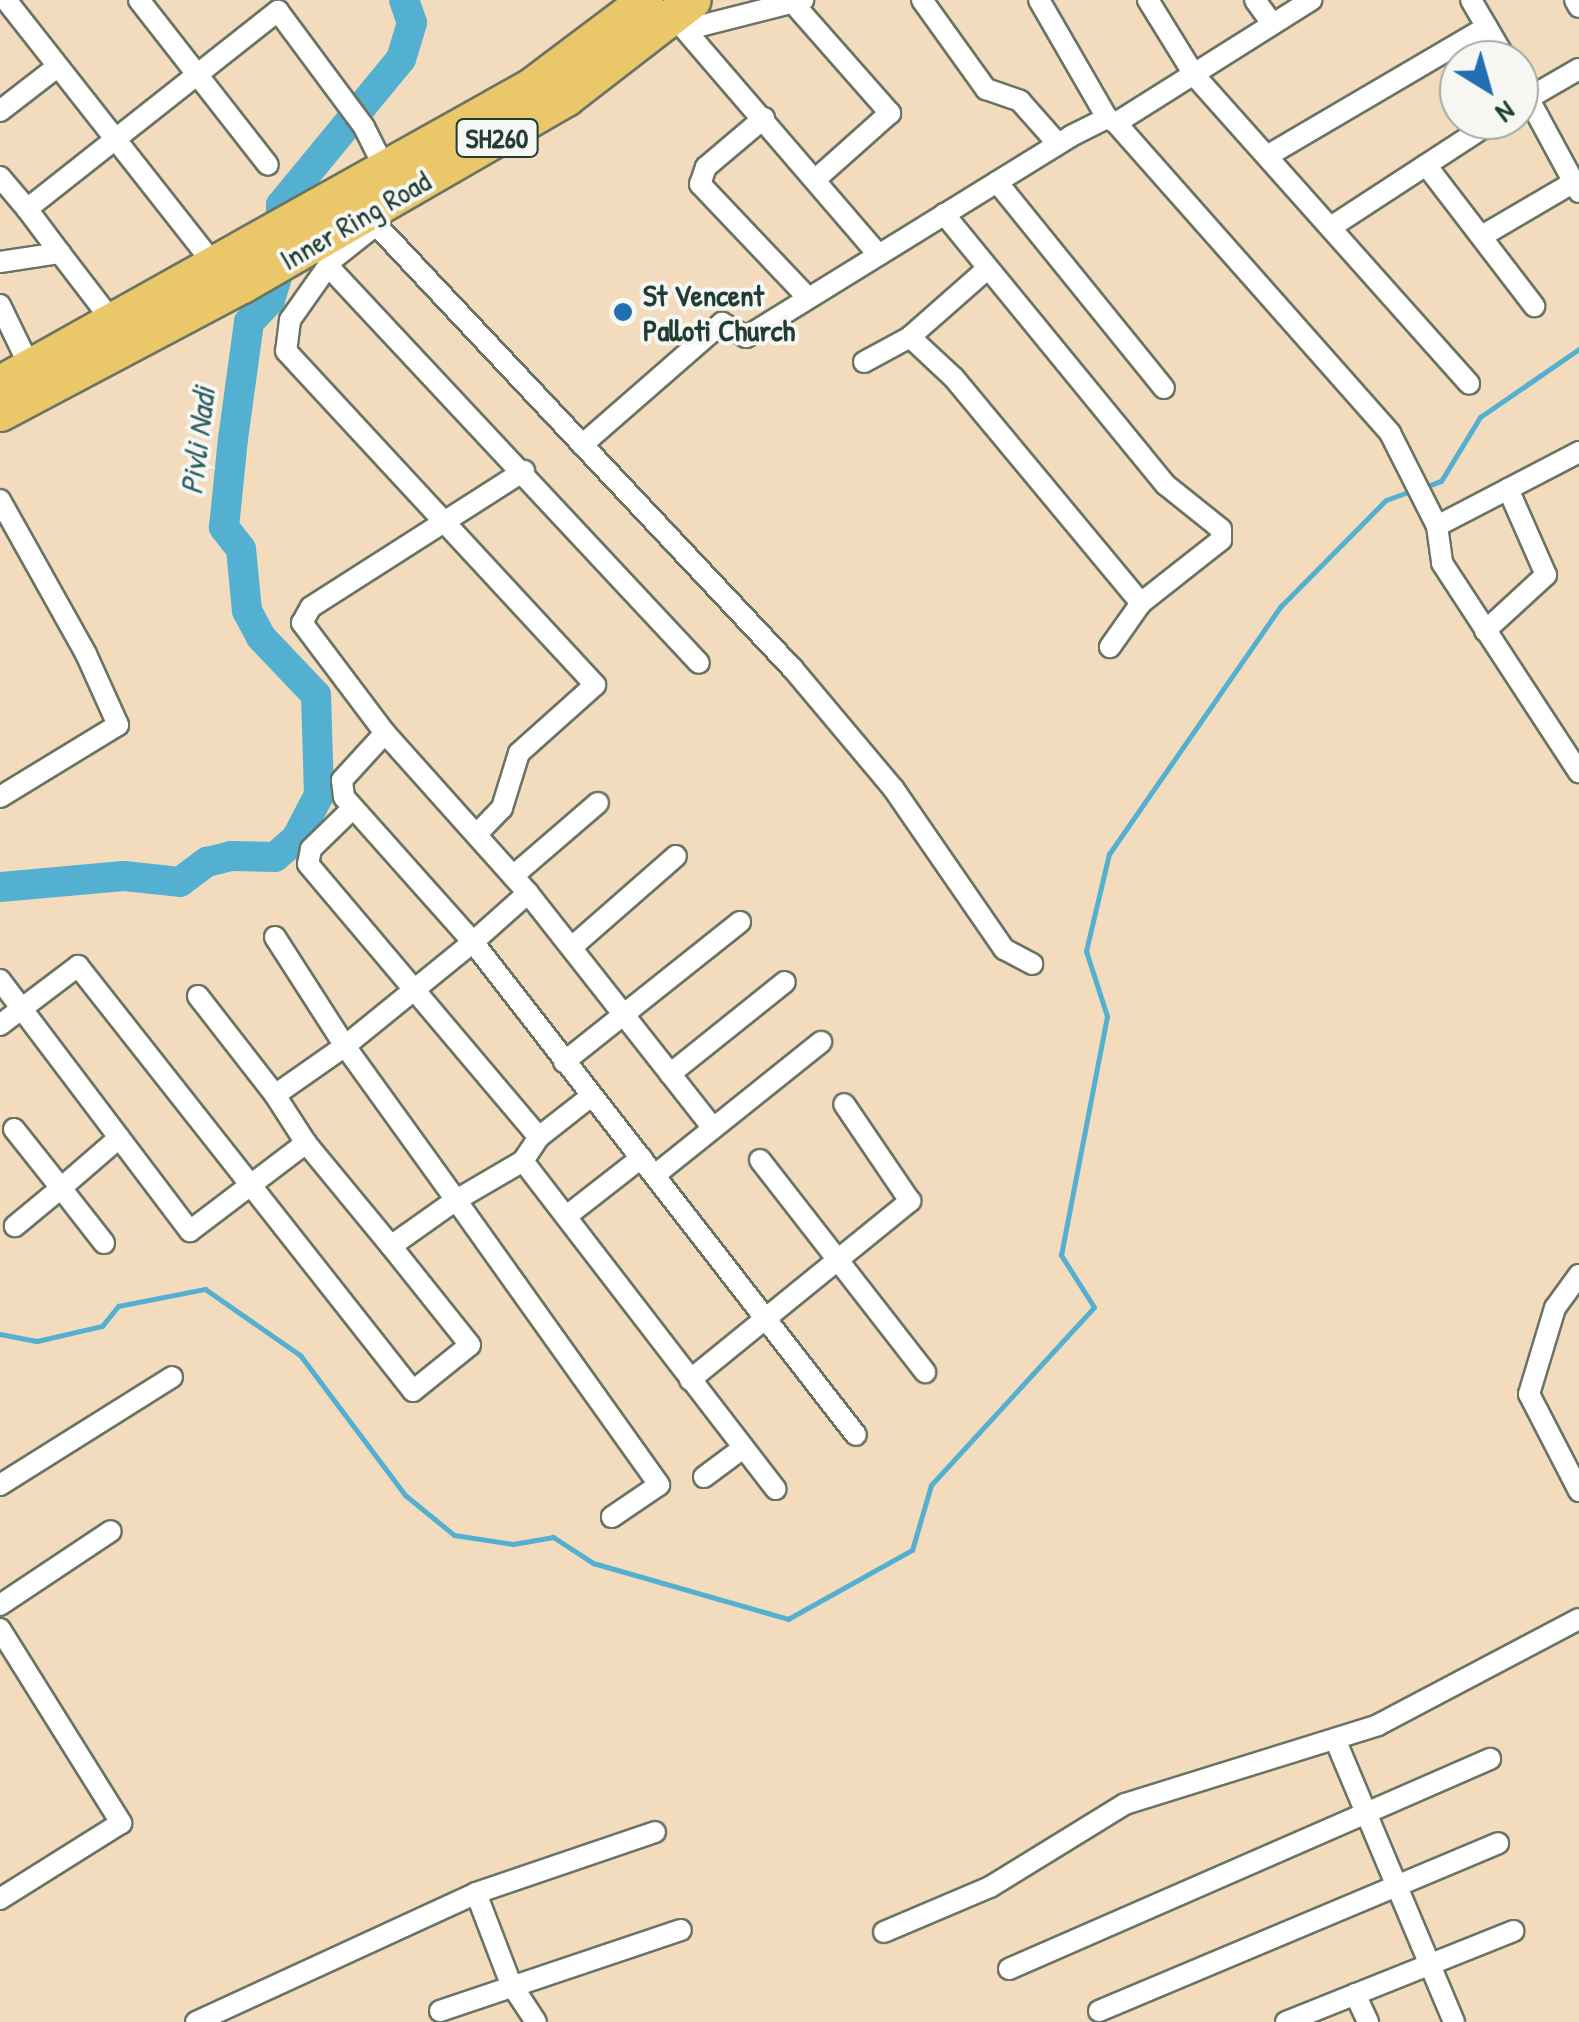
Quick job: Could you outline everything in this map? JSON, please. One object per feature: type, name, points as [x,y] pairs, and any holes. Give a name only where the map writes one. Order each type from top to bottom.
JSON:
[{"type":"highway","name":"Inner Ring Road","points":[[0,413],[228,276],[246,248],[315,242],[391,183],[566,98],[672,9]]},
{"type":"highway","name":"Inner Ring Road","points":[[15,375],[113,322],[371,220],[391,183]]},
{"type":"street","points":[[6,0],[228,276]]},
{"type":"street","points":[[139,0],[268,165]]},
{"type":"street","points":[[922,0],[986,89],[1020,102],[1058,144]]},
{"type":"street","points":[[1039,0],[1112,120],[1390,434],[1437,526],[1442,563],[1579,772]]},
{"type":"street","points":[[1148,0],[1196,76],[1469,384]]},
{"type":"street","points":[[1255,0],[1272,23]]},
{"type":"street","points":[[582,445],[722,323],[746,338],[1058,144],[1196,76],[1311,0]]},
{"type":"street","points":[[1471,0],[1494,40]]},
{"type":"street","points":[[1575,0],[1579,7]]},
{"type":"street","points":[[672,9],[798,1],[890,113],[816,179]]},
{"type":"street","points":[[27,209],[200,78],[273,6],[364,127],[391,183]]},
{"type":"street","points":[[672,9],[879,254]]},
{"type":"street","points":[[1267,156],[1487,27]]},
{"type":"street","points":[[0,111],[57,67]]},
{"type":"street","points":[[1539,87],[1579,70]]},
{"type":"street","points":[[764,118],[706,167],[700,184],[808,298]]},
{"type":"street","points":[[1482,236],[1576,187],[1539,123]]},
{"type":"street","points":[[1331,228],[1464,140]]},
{"type":"street","points":[[1426,165],[1534,306]]},
{"type":"street","points":[[0,176],[113,322]]},
{"type":"street","points":[[996,182],[1164,388]]},
{"type":"street","points":[[944,214],[1166,485],[1221,529],[1221,540],[1142,603],[1110,647]]},
{"type":"street","points":[[371,220],[793,669],[894,788],[1004,949],[1032,964]]},
{"type":"street","points":[[478,833],[502,808],[519,753],[595,685],[286,351],[290,320],[315,242],[699,663]]},
{"type":"street","points":[[0,262],[60,252]]},
{"type":"street","points":[[864,362],[910,338],[987,269]]},
{"type":"street","points":[[0,305],[15,375]]},
{"type":"street","points":[[910,338],[954,378],[1142,603]]},
{"type":"street","points":[[1437,526],[1579,452]]},
{"type":"street","points":[[524,471],[312,607],[302,623],[384,733],[528,893],[620,1016],[712,1128]]},
{"type":"street","points":[[1485,631],[1546,575],[1508,489]]},
{"type":"street","points":[[0,500],[86,654],[118,725],[0,797]]},
{"type":"street","points":[[384,733],[342,780],[353,808],[473,942],[590,1098],[655,1175],[856,1436]]},
{"type":"street","points":[[513,876],[598,803]]},
{"type":"street","points":[[353,808],[311,849],[308,864],[413,993],[539,1137]]},
{"type":"street","points":[[572,947],[676,856]]},
{"type":"street","points":[[275,1094],[413,993],[528,893]]},
{"type":"street","points":[[564,1062],[740,922]]},
{"type":"street","points":[[275,937],[344,1046],[659,1485],[612,1517]]},
{"type":"street","points":[[0,1026],[78,966],[413,1391],[470,1345],[306,1143],[275,1094],[198,996]]},
{"type":"street","points":[[0,980],[190,1230],[306,1143]]},
{"type":"street","points":[[670,1074],[785,982]]},
{"type":"street","points":[[655,1175],[821,1042]]},
{"type":"street","points":[[391,1246],[456,1200],[523,1161],[539,1137],[590,1098]]},
{"type":"street","points":[[690,1380],[841,1262],[910,1201],[844,1104]]},
{"type":"street","points":[[14,1129],[104,1244]]},
{"type":"street","points":[[15,1226],[119,1138]]},
{"type":"street","points":[[568,1216],[640,1158]]},
{"type":"street","points":[[760,1160],[925,1372]]},
{"type":"street","points":[[523,1161],[776,1489]]},
{"type":"street","points":[[1579,1275],[1555,1308],[1528,1394],[1579,1491]]},
{"type":"street","points":[[0,1485],[172,1377]]},
{"type":"street","points":[[704,1477],[743,1448]]},
{"type":"street","points":[[0,1605],[112,1531]]},
{"type":"street","points":[[884,1932],[990,1886],[1125,1804],[1334,1739],[1444,1696],[1579,1619]]},
{"type":"street","points":[[0,1629],[121,1823],[0,1899]]},
{"type":"street","points":[[1334,1739],[1426,1966],[1454,2022]]},
{"type":"street","points":[[1009,1968],[1490,1758]]},
{"type":"street","points":[[196,2022],[476,1893],[655,1832]]},
{"type":"street","points":[[1099,2010],[1498,1844]]},
{"type":"street","points":[[476,1893],[513,1986],[536,2022]]},
{"type":"street","points":[[440,2011],[680,1930]]},
{"type":"street","points":[[1286,2022],[1514,1930]]},
{"type":"street","points":[[1355,1994],[1368,2022]]},
{"type":"waterway","name":"Pivli Nadi","points":[[0,887],[124,876],[180,882],[207,862],[231,856],[275,857],[296,839],[319,795],[316,695],[261,637],[247,611],[241,549],[224,527],[233,439],[249,322],[270,300],[279,270],[281,205],[401,59],[412,23],[404,0]]},
{"type":"waterway","points":[[1425,487],[1441,481],[1480,417],[1579,349]]},
{"type":"waterway","points":[[0,1334],[37,1341],[102,1326],[118,1306],[205,1289],[300,1355],[405,1495],[454,1535],[513,1544],[553,1537],[593,1563],[788,1619],[912,1550],[931,1485],[1094,1307],[1061,1255],[1107,1016],[1086,951],[1109,854],[1281,606],[1386,500],[1414,490]]},
{"type":"place","name":"St Vencent Palloti Church","points":[[623,312]]}]
